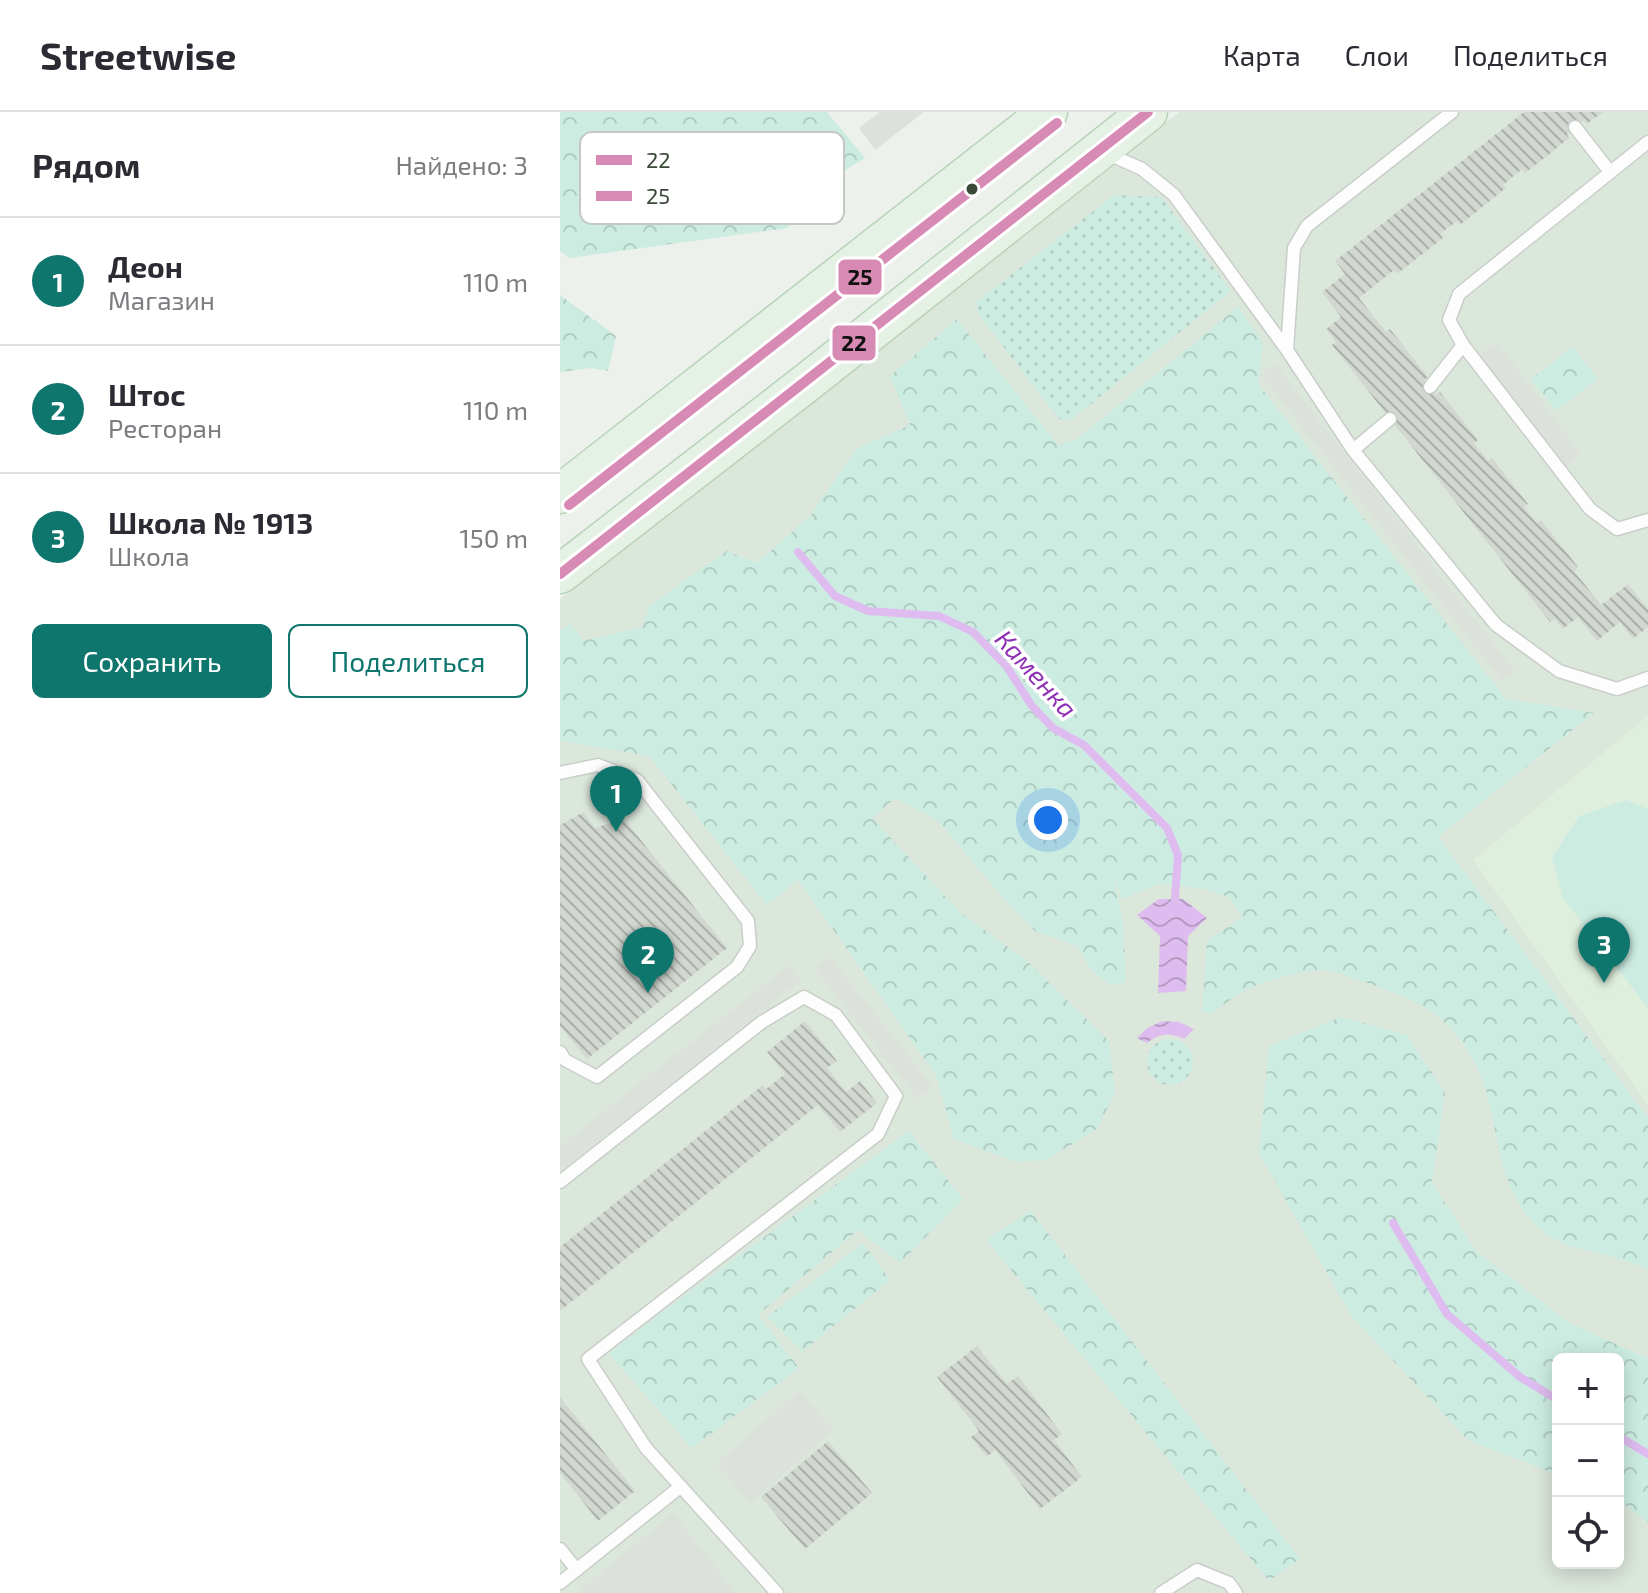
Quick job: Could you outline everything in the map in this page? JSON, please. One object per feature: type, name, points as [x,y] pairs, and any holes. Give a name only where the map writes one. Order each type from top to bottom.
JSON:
[{"type":"main road","points":[[560,494],[1048,112]]},
{"type":"main road","points":[[560,574],[1148,112]]},
{"type":"lane","points":[[1287,350],[1294,248],[1307,226],[1452,112]]},
{"type":"lane","points":[[1575,127],[1610,172]]},
{"type":"lane","points":[[1648,142],[1459,294],[1449,320],[1463,345],[1590,509],[1617,529],[1648,520]]},
{"type":"lane","points":[[1100,150],[1142,169],[1174,195],[1287,350],[1353,450],[1496,625],[1559,671],[1617,689],[1648,678]]},
{"type":"lane","points":[[1430,387],[1463,345]]},
{"type":"lane","points":[[1353,450],[1390,419]]},
{"type":"lane","points":[[560,773],[598,765],[637,780],[748,921],[750,946],[737,967],[597,1077],[565,1060],[560,1052]]},
{"type":"lane","points":[[560,1182],[762,1022],[804,997],[836,1015],[896,1096],[878,1134],[588,1359],[646,1448],[772,1591]]},
{"type":"lane","points":[[560,1583],[680,1487]]},
{"type":"lane","points":[[560,1549],[577,1570]]},
{"type":"lane","points":[[1161,1593],[1197,1570],[1229,1583],[1236,1593]]},
{"type":"shaded area","points":[[880,112],[924,112],[875,150],[859,128]]},
{"type":"shaded area","points":[[1179,112],[1648,112],[1648,1593],[560,1593],[560,599]]},
{"type":"shaded area","points":[[1497,342],[1581,455],[1564,468],[1480,355]]},
{"type":"shaded area","points":[[1275,364],[1515,671],[1502,681],[1261,375]]},
{"type":"shaded area","points":[[1648,716],[1648,1105],[1473,860]]},
{"type":"shaded area","points":[[830,957],[933,1087],[918,1099],[815,969]]},
{"type":"shaded area","points":[[789,965],[801,980],[560,1171],[560,1146]]},
{"type":"shaded area","points":[[799,1391],[833,1430],[751,1503],[716,1464]]},
{"type":"shaded area","points":[[673,1513],[736,1593],[581,1593],[579,1590]]},
{"type":"green space","points":[[560,112],[827,112],[844,132],[580,132],[580,224],[791,224],[788,228],[569,258],[560,251]]},
{"type":"green space","points":[[844,133],[865,158],[844,171]]},
{"type":"green space","points":[[1114,195],[1161,197],[1231,291],[1071,420],[1059,419],[979,315],[976,302]]},
{"type":"green space","points":[[560,295],[616,336],[608,371],[591,368],[560,372]]},
{"type":"green space","points":[[1238,307],[1263,342],[1258,384],[1506,699],[1594,713],[1438,837],[1648,1118],[1648,1269],[1561,1242],[1536,1225],[1522,1208],[1504,1170],[1485,1087],[1477,1067],[1455,1033],[1428,1010],[1395,993],[1323,970],[1269,981],[1248,989],[1211,1014],[1202,1012],[1207,941],[1243,917],[1229,897],[1201,888],[1160,884],[1122,899],[1113,876],[1123,921],[1126,983],[1109,984],[1092,971],[1077,946],[1035,931],[938,821],[895,798],[872,818],[961,913],[1026,960],[1109,1041],[1115,1093],[1097,1129],[1046,1160],[1016,1162],[954,1139],[936,1075],[798,880],[767,905],[649,756],[560,741],[560,631],[570,623],[583,641],[642,627],[650,605],[727,551],[757,563],[811,515],[856,449],[910,425],[890,376],[957,319],[1058,445],[1077,439]]},
{"type":"green space","points":[[1573,347],[1598,379],[1556,411],[1531,379]]},
{"type":"green space","points":[[1626,800],[1648,809],[1648,1008],[1563,898],[1552,857],[1579,816]]},
{"type":"green space","points":[[1341,1017],[1407,1035],[1445,1092],[1432,1183],[1477,1252],[1570,1323],[1648,1359],[1648,1523],[1624,1504],[1624,1353],[1552,1353],[1552,1473],[1468,1440],[1352,1317],[1259,1153],[1269,1046]]},
{"type":"green space","points":[[1170,1039],[1187,1045],[1193,1062],[1187,1079],[1170,1085],[1153,1079],[1147,1062],[1153,1045]]},
{"type":"green space","points":[[909,1131],[963,1199],[900,1263],[858,1230],[758,1315],[799,1368],[692,1448],[609,1354]]},
{"type":"green space","points":[[1031,1211],[1300,1559],[1269,1581],[986,1240]]},
{"type":"green space","points":[[863,1243],[890,1280],[802,1352],[767,1317]]},
{"type":"water","points":[[1159,899],[1183,899],[1207,918],[1188,936],[1186,991],[1158,993],[1160,936],[1137,915]]},
{"type":"water","points":[[1163,1021],[1179,1022],[1194,1029],[1184,1039],[1165,1035],[1147,1043],[1137,1038],[1147,1028]]},
{"type":"building","points":[[1524,112],[1603,112],[1587,124],[1584,120],[1567,135],[1569,138],[1525,173],[1522,169],[1503,185],[1506,188],[1460,225],[1457,221],[1440,234],[1443,238],[1397,274],[1394,270],[1359,298],[1386,332],[1390,329],[1428,377],[1424,380],[1436,395],[1440,392],[1478,440],[1474,443],[1488,461],[1492,458],[1528,504],[1524,507],[1537,523],[1541,520],[1578,567],[1574,571],[1601,605],[1628,584],[1648,609],[1648,627],[1633,639],[1620,622],[1597,641],[1578,617],[1563,629],[1555,619],[1550,622],[1332,345],[1336,342],[1326,329],[1341,317],[1322,292],[1345,274],[1335,261]]},
{"type":"building","points":[[584,812],[595,828],[624,819],[727,948],[587,1059],[560,1026],[560,825]]},
{"type":"building","points":[[805,1021],[837,1061],[827,1068],[846,1092],[860,1081],[877,1103],[840,1132],[818,1105],[560,1311],[560,1247],[763,1085],[766,1089],[785,1074],[767,1052]]},
{"type":"building","points":[[977,1346],[1007,1384],[1018,1376],[1062,1434],[1054,1440],[1082,1477],[1040,1509],[995,1450],[987,1457],[971,1437],[979,1431],[937,1377]]},
{"type":"building","points":[[560,1397],[635,1491],[598,1521],[560,1473]]},
{"type":"building","points":[[828,1441],[872,1493],[805,1549],[761,1497]]},
{"type":"waterway","name":"Каменка","points":[[798,552],[835,596],[868,611],[939,616],[973,632],[1007,667],[1032,706],[1053,728],[1084,745],[1167,828],[1178,855],[1175,899]]},
{"type":"waterway","name":"Каменка","points":[[1393,1223],[1447,1314],[1520,1377],[1552,1396]]},
{"type":"waterway","name":"Каменка","points":[[1624,1440],[1648,1454]]},
{"type":"transit line","name":"22","points":[[560,574],[1148,112]]},
{"type":"transit line","name":"25","points":[[569,505],[1057,123]]},
{"type":"place","name":"Деон","points":[[616,832]]},
{"type":"place","name":"Школа № 1913","points":[[1604,983]]},
{"type":"place","name":"Штос","points":[[648,993]]}]
